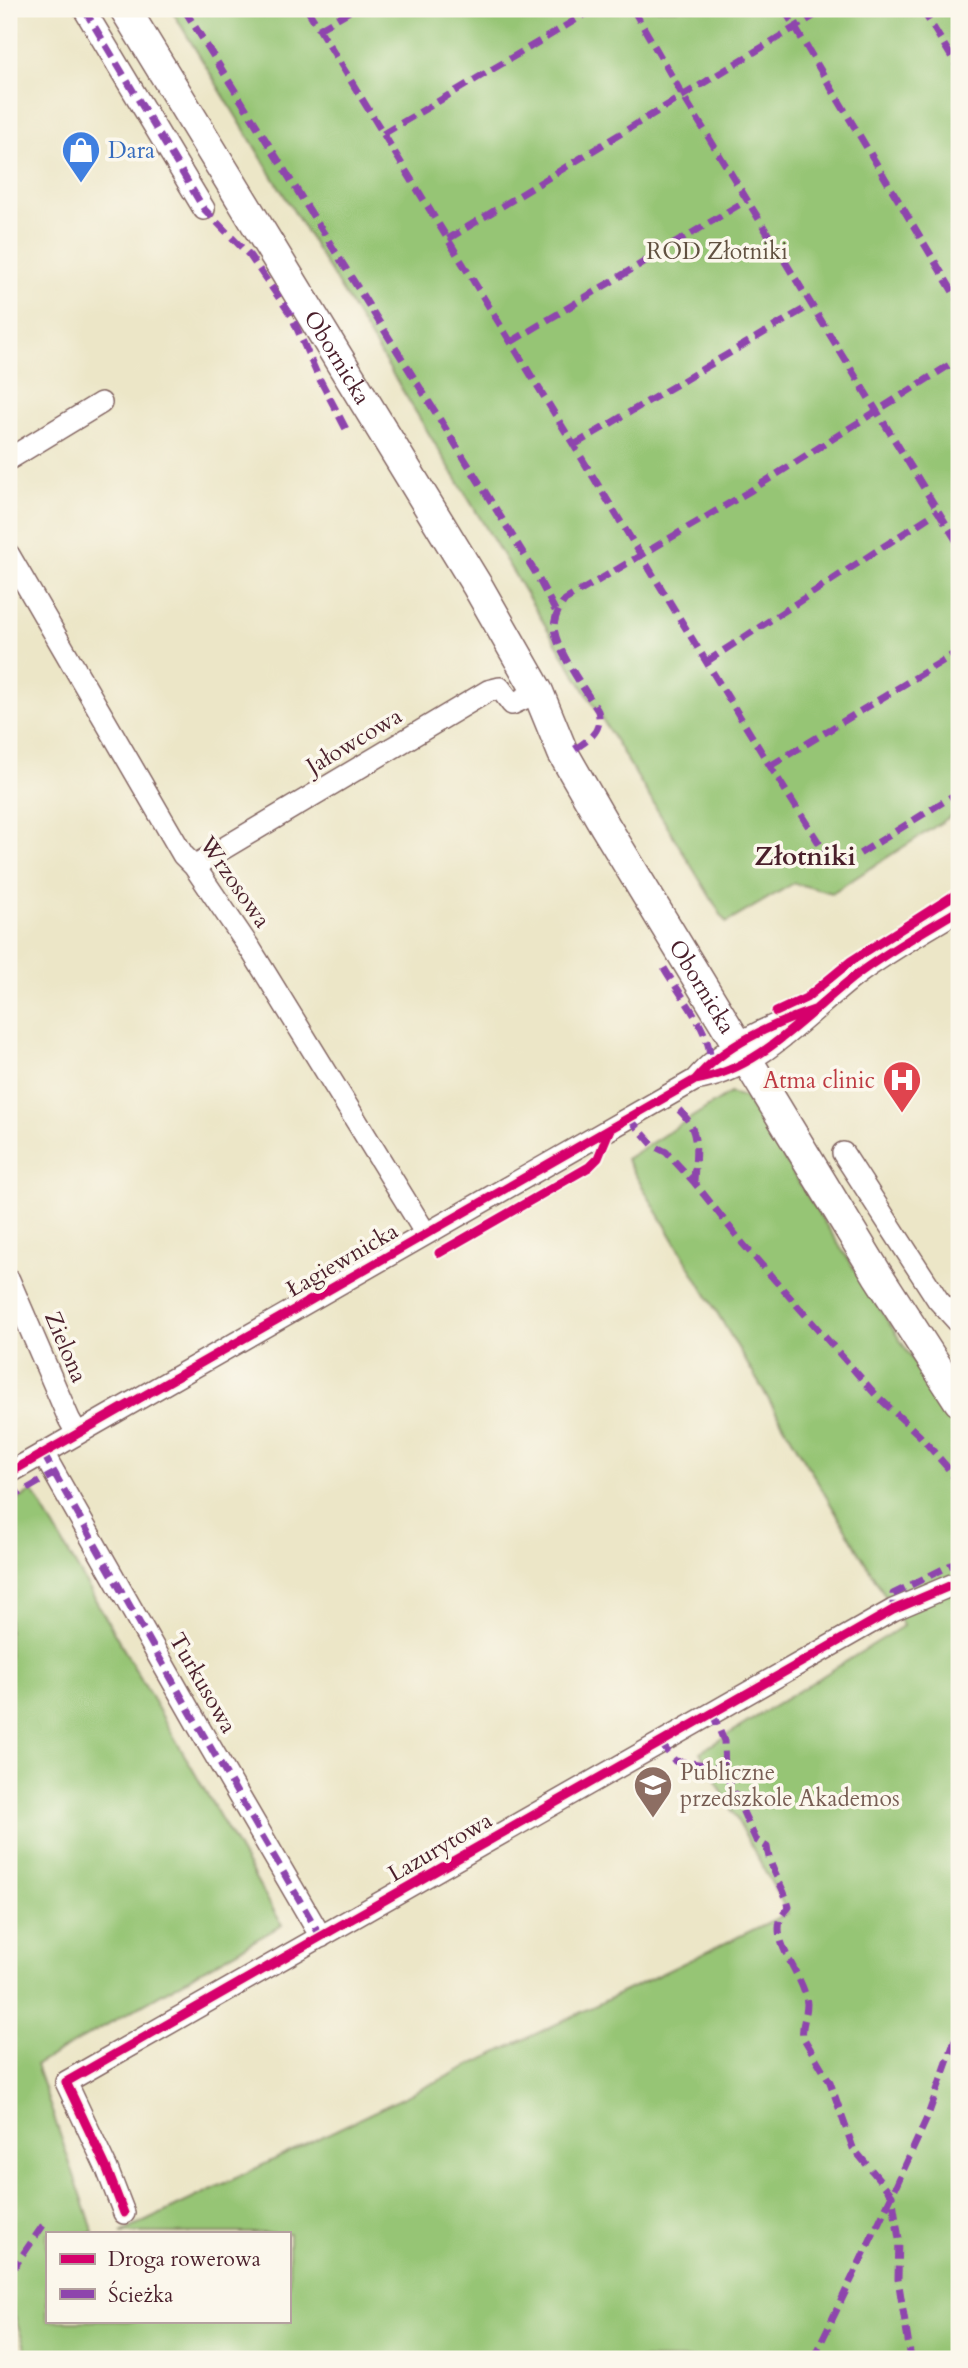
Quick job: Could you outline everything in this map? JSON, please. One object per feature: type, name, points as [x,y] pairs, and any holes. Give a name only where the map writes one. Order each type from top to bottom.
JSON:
[{"type":"main road","name":"Obornicka","points":[[125,9],[478,586],[542,700],[564,753],[605,826],[959,1376]]},
{"type":"main road","name":"Obornicka","points":[[750,1048],[877,1274],[959,1401]]},
{"type":"street","points":[[85,9],[204,209]]},
{"type":"street","points":[[9,459],[101,403]]},
{"type":"street","name":"Wrzosowa","points":[[9,555],[183,855],[194,866],[251,950],[426,1234]]},
{"type":"street","name":"Jałowcowa","points":[[194,866],[488,691],[500,688],[512,704],[542,700]]},
{"type":"street","name":"Łagiewnicka","points":[[9,1473],[695,1080],[716,1077],[750,1048],[788,1034],[881,957],[959,910]]},
{"type":"street","points":[[843,1153],[938,1300],[959,1323]]},
{"type":"street","name":"Zielona","points":[[9,1280],[77,1433]]},
{"type":"street","name":"Turkusowa","points":[[43,1453],[321,1937]]},
{"type":"street","name":"Lazurytowa","points":[[124,2213],[107,2169],[66,2082],[893,1610],[959,1582]]},
{"type":"green space","name":"ROD Złotniki","points":[[171,9],[959,9],[959,811],[832,893],[794,883],[726,923]]},
{"type":"green space","points":[[730,1093],[744,1097],[959,1432],[959,2359],[29,2359],[9,2299],[9,1504],[33,1491],[282,1925],[36,2065],[94,2232],[46,2232],[46,2322],[290,2322],[290,2232],[123,2232],[788,1913],[700,1752],[903,1626],[626,1159]]},
{"type":"marked path","points":[[84,9],[204,209],[250,256],[291,315],[317,374],[347,431]]},
{"type":"marked path","points":[[184,9],[535,572],[557,614]]},
{"type":"marked path","points":[[307,9],[824,851],[835,861],[856,856],[959,792]]},
{"type":"marked path","points":[[319,29],[353,9]]},
{"type":"marked path","points":[[383,134],[594,9]]},
{"type":"marked path","points":[[633,9],[682,94],[959,545]]},
{"type":"marked path","points":[[784,9],[959,302]]},
{"type":"marked path","points":[[448,239],[825,9]]},
{"type":"marked path","points":[[922,9],[959,69]]},
{"type":"marked path","points":[[511,342],[747,200]]},
{"type":"marked path","points":[[574,445],[811,305]]},
{"type":"marked path","points":[[575,749],[594,733],[599,718],[598,711],[565,657],[555,635],[555,619],[565,600],[750,491],[959,359]]},
{"type":"marked path","points":[[706,662],[938,511]]},
{"type":"marked path","points":[[770,766],[959,651]]},
{"type":"marked path","points":[[664,968],[704,1033],[710,1055]]},
{"type":"marked path","points":[[679,1110],[691,1126],[696,1143],[694,1182]]},
{"type":"marked path","points":[[629,1118],[654,1146],[666,1152],[694,1182],[743,1244],[876,1395],[919,1435],[959,1484]]},
{"type":"marked path","points":[[43,1453],[321,1937]]},
{"type":"marked path","points":[[9,1499],[64,1468]]},
{"type":"marked path","points":[[888,1613],[893,1610],[893,1594],[959,1561]]},
{"type":"marked path","points":[[712,1712],[724,1741],[725,1773],[756,1840],[767,1847],[789,1907],[781,1919],[779,1931],[805,1994],[807,2004],[803,2037],[830,2082],[853,2148],[892,2195],[899,2239],[898,2279],[911,2359]]},
{"type":"marked path","points":[[660,1742],[675,1761],[713,1766],[725,1773]]},
{"type":"marked path","points":[[813,2359],[927,2118],[959,2029]]},
{"type":"marked path","points":[[9,2269],[15,2266],[46,2221]]},
{"type":"marked path","points":[[9,2353],[11,2359]]},
{"type":"cycle path","points":[[776,1012],[806,998],[851,961],[959,892]]},
{"type":"cycle path","points":[[695,1080],[719,1074],[761,1053],[868,967],[959,910]]},
{"type":"cycle path","points":[[9,1473],[695,1080],[720,1056],[749,1037],[814,1010]]},
{"type":"cycle path","points":[[439,1253],[589,1167],[598,1158],[610,1129]]},
{"type":"cycle path","points":[[124,2213],[107,2169],[66,2082],[893,1610],[959,1582]]},
{"type":"place","name":"Dara","points":[[81,184]]},
{"type":"place","name":"Atma clinic","points":[[902,1114]]},
{"type":"place","name":"Publiczne przedszkole Akademos","points":[[653,1819]]},
{"type":"district","name":"Złotniki","points":[[805,856]]}]
